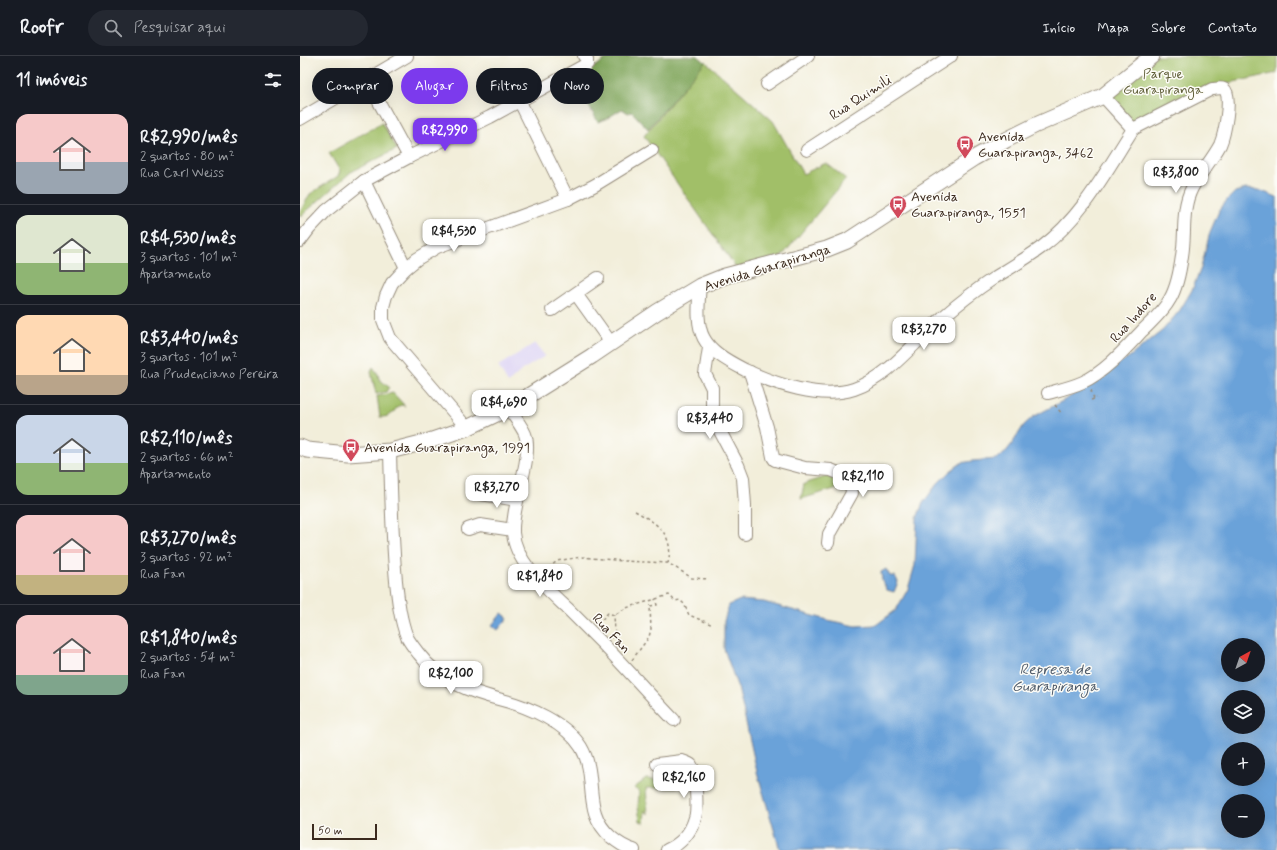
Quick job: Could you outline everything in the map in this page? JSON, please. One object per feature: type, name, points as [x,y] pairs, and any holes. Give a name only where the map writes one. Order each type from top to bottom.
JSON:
[{"type":"main road","name":"Avenida Guarapiranga","points":[[302,450],[348,454],[390,450],[429,441],[467,428],[509,408],[611,344],[657,312],[700,286],[725,276],[827,250],[847,241],[980,154],[1036,125],[1103,96],[1152,56]]},
{"type":"street","points":[[387,68],[407,56]]},
{"type":"street","points":[[767,84],[808,56]]},
{"type":"street","name":"Rua Quimili","points":[[807,150],[950,56]]},
{"type":"street","points":[[542,89],[554,83],[586,60]]},
{"type":"street","name":"Rua Indore","points":[[1048,393],[1083,382],[1108,365],[1163,310],[1170,299],[1179,274],[1183,254],[1185,210],[1188,197],[1222,139],[1227,112],[1226,93],[1223,89],[1212,89],[1132,129]]},
{"type":"street","points":[[700,286],[698,318],[701,332],[709,348],[718,356],[750,372],[789,386],[806,390],[824,393],[839,393],[854,389],[870,382],[884,372],[942,317],[972,292],[1042,246],[1076,215],[1132,129],[1103,96]]},
{"type":"street","points":[[300,119],[326,104]]},
{"type":"street","points":[[380,104],[409,157]]},
{"type":"street","points":[[300,241],[326,211],[364,181],[490,117],[512,104]]},
{"type":"street","points":[[521,104],[568,199]]},
{"type":"street","points":[[467,428],[390,338],[383,320],[383,307],[392,283],[417,259],[437,247],[568,199],[595,185],[652,150]]},
{"type":"street","points":[[364,181],[406,268]]},
{"type":"street","points":[[552,310],[598,278]]},
{"type":"street","points":[[576,294],[611,344]]},
{"type":"street","points":[[709,348],[704,374],[712,388],[712,416],[738,465],[742,478],[745,505],[745,534]]},
{"type":"street","points":[[750,372],[767,427],[775,460],[804,468],[831,470],[845,476],[851,485],[852,493],[829,534],[828,543]]},
{"type":"street","name":"Rua Fan","points":[[509,408],[525,435],[527,445],[514,515],[513,530],[516,546],[521,557],[537,579],[605,646],[674,720]]},
{"type":"street","points":[[390,450],[394,559],[400,611],[408,638],[419,655],[429,665],[441,675],[460,687],[533,710],[558,725],[570,735],[581,747],[587,762],[593,809],[596,820],[604,831],[616,841],[634,850]]},
{"type":"street","points":[[481,494],[517,500]]},
{"type":"street","points":[[468,529],[480,525],[513,530]]},
{"type":"street","points":[[657,764],[682,761],[686,762],[691,765],[694,778],[696,816],[691,828],[682,841],[667,850]]},
{"type":"path","points":[[1089,384],[1094,399]]},
{"type":"path","points":[[1092,400],[1097,398]]},
{"type":"path","points":[[1055,405],[1062,414]]},
{"type":"path","points":[[634,511],[658,525],[668,540],[671,554],[668,563]]},
{"type":"path","points":[[537,579],[557,561],[581,557],[668,563],[692,578],[709,579]]},
{"type":"path","points":[[614,616],[626,608],[669,595],[675,601],[680,600],[684,604],[688,615],[713,625]]},
{"type":"path","points":[[627,671],[632,666],[632,660],[649,637],[651,629],[650,606],[656,605],[655,599]]},
{"type":"path","points":[[597,624],[605,614],[608,613],[614,616]]},
{"type":"path","points":[[605,646],[615,633],[614,616]]},
{"type":"shaded area","points":[[535,343],[545,356],[522,370],[508,383],[498,366]]},
{"type":"green space","points":[[615,56],[698,56],[705,62],[648,129],[632,112],[628,113],[622,109],[598,122],[588,104],[604,104],[604,68],[593,68],[604,60]]},
{"type":"green space","name":"Parque Guarapiranga","points":[[1155,56],[1277,56],[1277,73],[1219,85],[1189,96],[1131,123],[1110,97]]},
{"type":"green space","points":[[705,61],[773,121],[803,174],[826,163],[846,179],[782,256],[737,269],[644,136]]},
{"type":"green space","points":[[382,123],[397,149],[351,172],[300,217],[300,212],[310,194],[338,176],[340,171],[329,153]]},
{"type":"green space","points":[[373,367],[378,374],[379,379],[389,387],[386,392],[376,394],[371,372]]},
{"type":"green space","points":[[393,393],[405,406],[400,405],[392,414],[386,417],[380,417],[377,396]]},
{"type":"green space","points":[[825,477],[840,477],[844,481],[845,489],[843,492],[838,488],[801,499],[804,484]]},
{"type":"green space","points":[[646,779],[681,784],[677,788],[646,788],[648,814],[645,810],[644,823],[640,821],[638,807],[639,791],[634,788]]},
{"type":"water","name":"Represa de Guarapiranga","points":[[1246,189],[1259,190],[1277,197],[1277,850],[780,850],[757,772],[739,691],[724,649],[724,621],[729,605],[740,600],[764,602],[855,626],[876,625],[896,610],[908,589],[915,565],[917,518],[923,503],[937,484],[961,463],[996,459],[1004,454],[1024,425],[1033,417],[1068,398],[1129,357],[1163,330],[1180,310],[1192,290],[1201,268],[1210,232],[1219,211],[1235,192]]},
{"type":"water","points":[[886,569],[890,576],[895,576],[898,582],[894,592],[887,590],[882,580],[881,572]]},
{"type":"water","points":[[502,613],[508,618],[498,630],[492,625]]},
{"type":"place","name":"Avenida Guarapiranga, 3462","points":[[965,159]]},
{"type":"place","name":"Avenida Guarapiranga, 1551","points":[[898,219]]},
{"type":"place","name":"Avenida Guarapiranga, 1991","points":[[351,462]]}]
